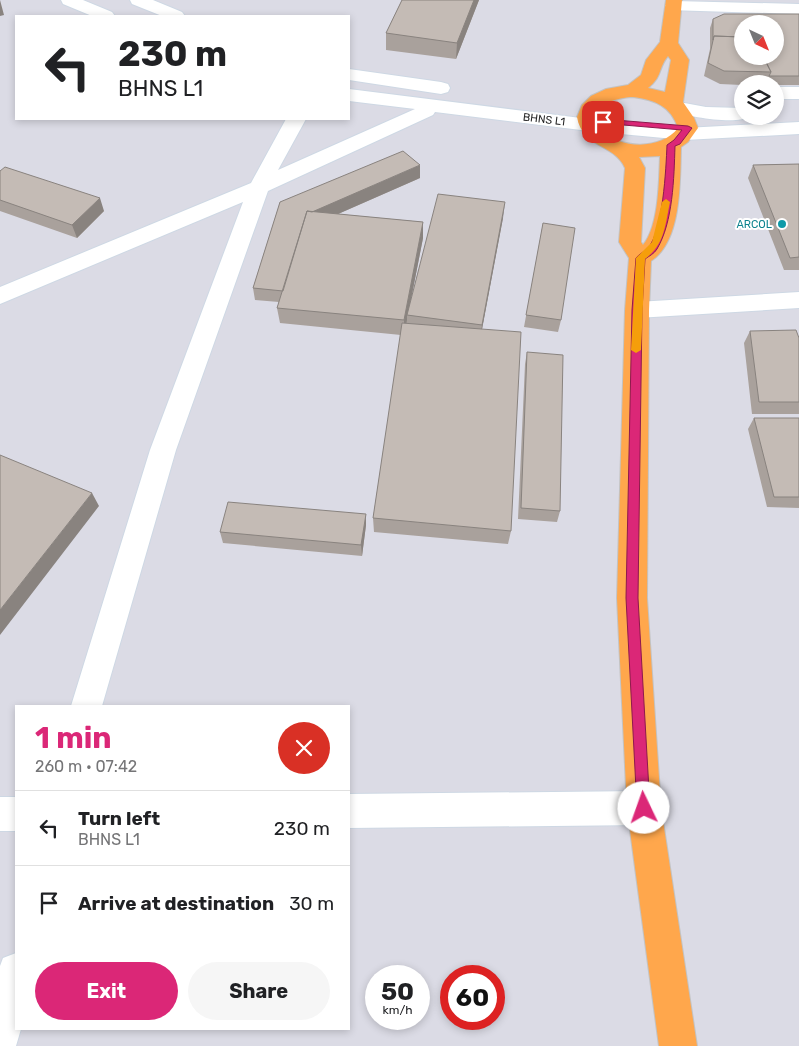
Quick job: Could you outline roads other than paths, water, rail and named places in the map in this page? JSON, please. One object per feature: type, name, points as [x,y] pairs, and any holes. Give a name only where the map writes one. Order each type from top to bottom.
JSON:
[{"type":"main road","points":[[633,91],[650,77],[655,60],[669,43],[674,3]]},
{"type":"main road","points":[[669,43],[680,60],[676,105]]},
{"type":"main road","points":[[640,258],[652,249],[661,230],[669,186],[686,117],[676,105],[649,93],[633,91],[606,94],[589,116],[610,143],[632,161],[635,168],[630,242],[640,258],[637,310],[632,598],[644,808],[678,1046]]},
{"type":"main road","points":[[610,143],[632,150],[649,150],[680,137]]},
{"type":"street","points":[[69,0],[117,15]]},
{"type":"street","points":[[88,0],[117,15]]},
{"type":"street","points":[[92,0],[117,15]]},
{"type":"street","points":[[138,0],[174,15]]},
{"type":"street","points":[[703,5],[726,0]]},
{"type":"street","points":[[674,3],[799,9]]},
{"type":"street","points":[[350,74],[549,104],[589,116]]},
{"type":"street","name":"BHNS L1","points":[[350,91],[376,96],[589,116],[680,137],[799,126]]},
{"type":"street","points":[[784,93],[799,93]]},
{"type":"street","name":"BHNS L1","points":[[350,95],[589,116]]},
{"type":"street","points":[[350,101],[576,131],[610,143]]},
{"type":"street","points":[[676,105],[706,113],[734,114]]},
{"type":"street","points":[[784,111],[799,110]]},
{"type":"street","points":[[0,296],[259,187],[426,111]]},
{"type":"street","points":[[86,705],[163,450],[259,187],[295,120]]},
{"type":"street","points":[[680,137],[732,144],[799,142]]},
{"type":"street","points":[[637,310],[799,300]]},
{"type":"street","points":[[350,811],[644,808]]},
{"type":"street","points":[[0,814],[15,814]]},
{"type":"street","points":[[0,1040],[15,975]]},
{"type":"place","name":"ARCOL","points":[[782,224]]}]
